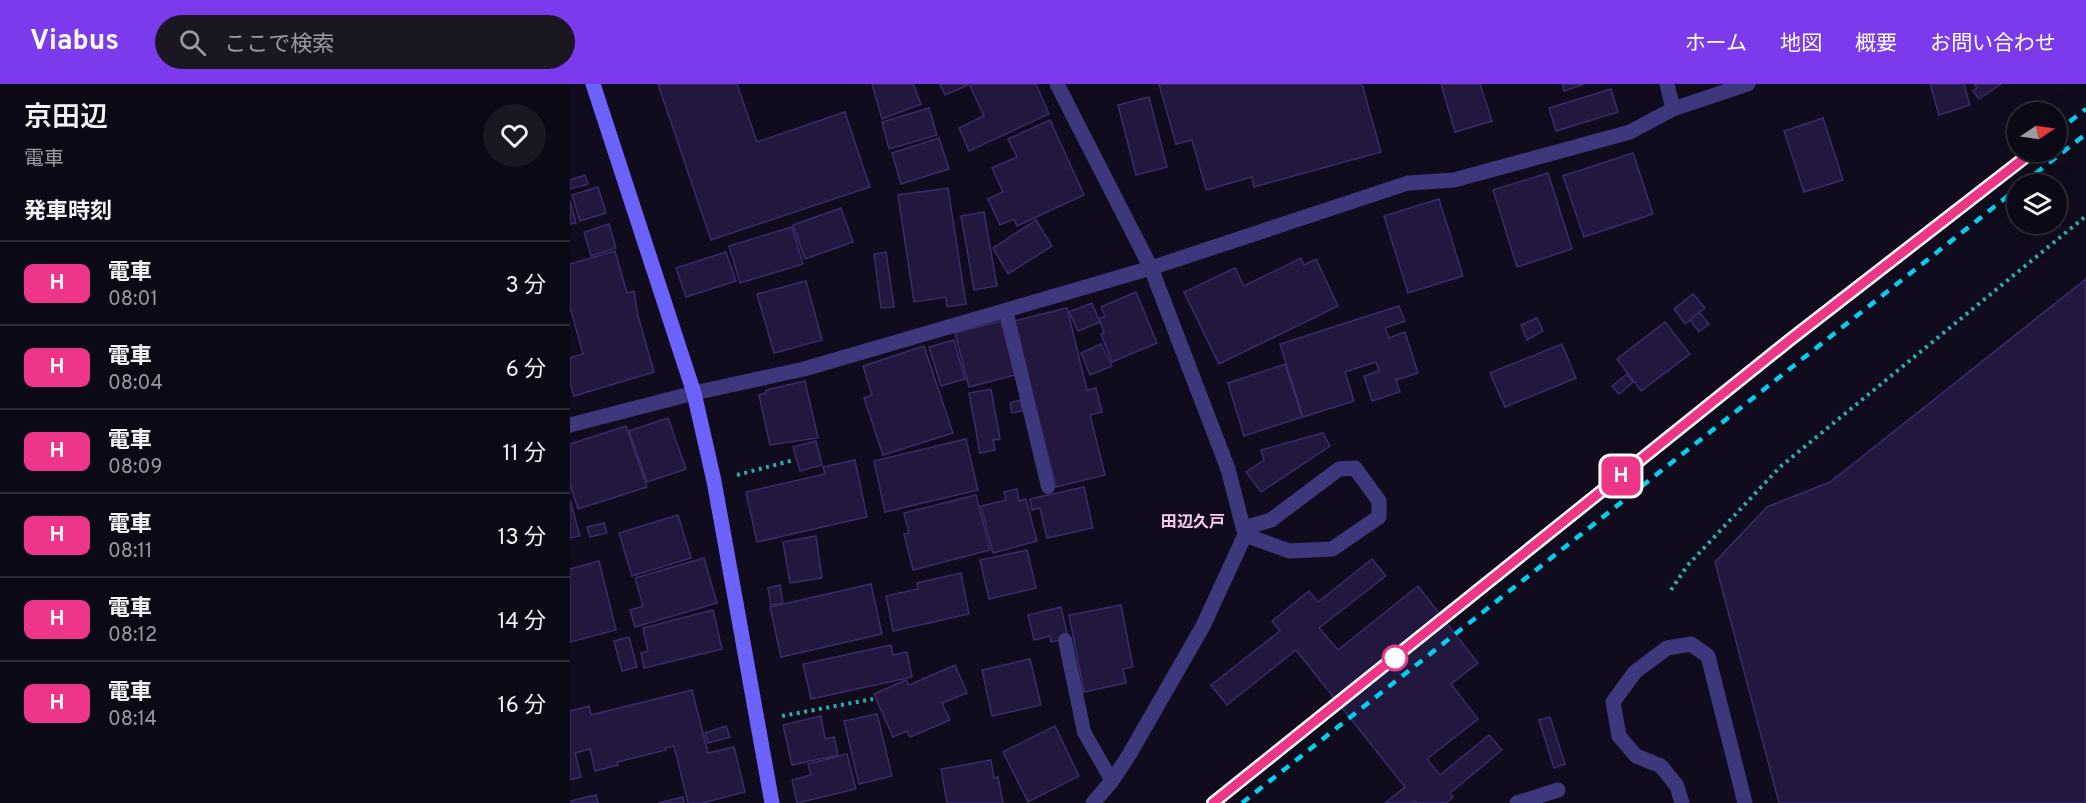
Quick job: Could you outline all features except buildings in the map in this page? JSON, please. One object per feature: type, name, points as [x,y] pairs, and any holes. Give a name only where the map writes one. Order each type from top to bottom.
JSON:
[{"type":"street","points":[[593,84],[694,393],[714,481],[772,803]]},
{"type":"street","points":[[1057,84],[1151,268],[1228,469],[1245,532],[1203,626],[1129,755],[1093,803]]},
{"type":"street","points":[[1667,84],[1673,109]]},
{"type":"street","points":[[570,425],[694,393],[804,369],[1151,268],[1408,183],[1454,180],[1630,132],[1673,109],[1748,84]]},
{"type":"street","points":[[1355,468],[1379,501],[1379,517],[1332,549],[1288,551],[1245,532],[1271,520],[1339,469],[1355,468]]},
{"type":"street","points":[[1682,803],[1677,786],[1661,766],[1636,756],[1620,736],[1613,702],[1635,672],[1667,648],[1691,644],[1708,656],[1745,803]]},
{"type":"street","points":[[1517,803],[1558,790]]},
{"type":"lane","points":[[1006,310],[1048,487]]},
{"type":"lane","points":[[1065,640],[1084,732],[1112,780]]},
{"type":"path","points":[[1671,591],[1687,566],[1780,467],[2086,216]]},
{"type":"path","points":[[714,481],[794,460]]},
{"type":"path","points":[[757,721],[873,699]]},
{"type":"railway","points":[[2067,124],[2086,109]]},
{"type":"railway","points":[[2035,174],[2086,134]]},
{"type":"railway","points":[[1213,803],[1791,339],[2019,162]]},
{"type":"railway","points":[[1242,803],[2007,197]]},
{"type":"train","name":"H","points":[[1213,803],[1791,339],[2019,162]]},
{"type":"district","name":"田辺久戸","points":[[1193,523]]}]
